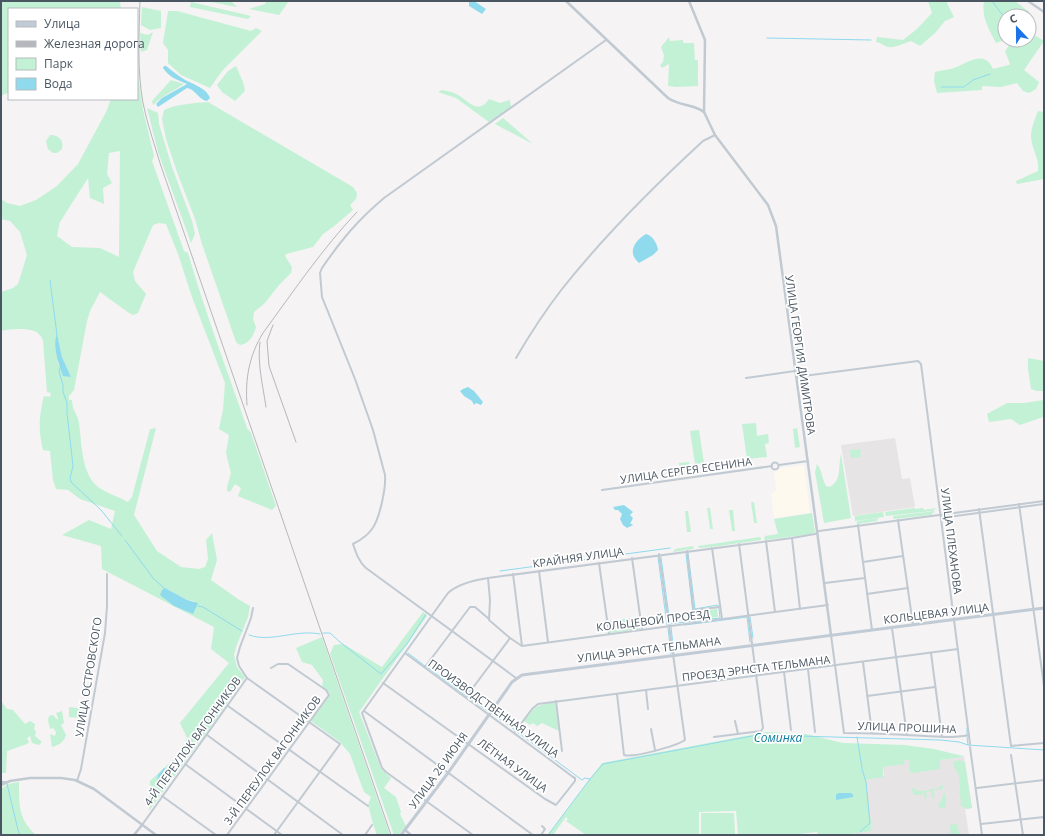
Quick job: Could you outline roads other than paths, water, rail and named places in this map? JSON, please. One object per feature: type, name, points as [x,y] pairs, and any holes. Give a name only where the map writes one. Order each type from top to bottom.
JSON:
[{"type":"main road","name":"КОЛЬЦЕВАЯ УЛИЦА","points":[[831,635],[1044,608]]},
{"type":"main road","name":"УЛИЦА ЭРНСТА ТЕЛЬМАНА","points":[[516,678],[525,674],[831,635]]},
{"type":"main road","points":[[489,715],[516,678]]},
{"type":"main road","name":"УЛИЦА 26 ИЮНЯ","points":[[401,835],[427,802],[489,715]]},
{"type":"street","points":[[566,1],[669,99],[704,112]]},
{"type":"street","name":"УЛИЦА ГЕОРГИЯ ДИМИТРОВА","points":[[689,1],[705,40],[704,112],[714,135],[766,203],[774,218],[825,583],[844,733]]},
{"type":"street","points":[[1028,1],[1044,12]]},
{"type":"street","points":[[516,678],[361,564],[353,544],[368,535],[374,527],[379,511],[385,482],[385,474],[373,430],[357,385],[322,297],[320,273],[348,231],[384,198],[606,40]]},
{"type":"street","points":[[516,358],[540,319],[584,263],[637,204],[700,144],[714,135]]},
{"type":"street","name":"УЛИЦА ПЛЕХАНОВА","points":[[796,377],[918,361],[921,364],[982,835]]},
{"type":"street","points":[[746,378],[795,371]]},
{"type":"street","name":"УЛИЦА СЕРГЕЯ ЕСЕНИНА","points":[[772,466],[773,469],[776,470],[779,466],[808,461]]},
{"type":"street","name":"УЛИЦА СЕРГЕЯ ЕСЕНИНА","points":[[602,490],[772,466],[775,463],[779,466]]},
{"type":"street","name":"КРАЙНЯЯ УЛИЦА","points":[[363,712],[452,590],[478,579],[659,554],[792,538],[815,534],[819,531],[858,525],[1044,500]]},
{"type":"street","points":[[1019,504],[1044,686]]},
{"type":"street","points":[[941,518],[1044,504]]},
{"type":"street","points":[[979,509],[1010,746],[1044,743]]},
{"type":"street","points":[[898,520],[912,625]]},
{"type":"street","points":[[858,525],[872,630]]},
{"type":"street","points":[[792,538],[800,609]]},
{"type":"street","points":[[766,541],[775,612]]},
{"type":"street","points":[[714,737],[761,731],[763,728],[739,544]]},
{"type":"street","points":[[712,548],[722,619]]},
{"type":"street","points":[[687,551],[695,623]]},
{"type":"street","points":[[617,694],[624,755],[629,756],[655,750],[680,743],[685,740],[659,554]]},
{"type":"street","points":[[863,562],[903,556]]},
{"type":"street","points":[[632,558],[642,630]]},
{"type":"street","points":[[599,563],[609,634]]},
{"type":"street","points":[[539,571],[548,642]]},
{"type":"street","name":"УЛИЦА ОСТРОВСКОГО","points":[[77,781],[81,769],[105,633],[107,574]]},
{"type":"street","points":[[513,574],[522,646]]},
{"type":"street","points":[[488,578],[490,600],[489,620]]},
{"type":"street","points":[[825,583],[865,578]]},
{"type":"street","points":[[867,594],[908,588]]},
{"type":"street","points":[[425,667],[469,608],[473,606],[476,607],[510,638],[522,646]]},
{"type":"street","name":"КОЛЬЦЕВОЙ ПРОЕЗД","points":[[522,646],[828,606]]},
{"type":"street","points":[[694,610],[720,607]]},
{"type":"street","name":"4-Й ПЕРЕУЛОК ВАГОННИКОВ","points":[[134,835],[247,678],[239,666],[237,658],[250,623],[253,608]]},
{"type":"street","points":[[892,628],[907,735]]},
{"type":"street","points":[[466,697],[510,638]]},
{"type":"street","name":"ПРОЕЗД ЭРНСТА ТЕЛЬМАНА","points":[[514,732],[535,706],[556,701],[958,649]]},
{"type":"street","name":"ПРОИЗВОДСТВЕННАЯ УЛИЦА","points":[[405,653],[575,778],[575,781],[556,805]]},
{"type":"street","points":[[930,653],[942,737]]},
{"type":"street","points":[[863,662],[872,733]]},
{"type":"street","name":"3-Й ПЕРЕУЛОК ВАГОННИКОВ","points":[[227,835],[329,695],[326,690],[288,664],[278,664],[271,668]]},
{"type":"street","points":[[808,669],[815,732]]},
{"type":"street","points":[[784,672],[791,730]]},
{"type":"street","points":[[247,678],[310,721],[340,744],[274,835]]},
{"type":"street","name":"ЛЁТНАЯ УЛИЦА","points":[[383,683],[556,805]]},
{"type":"street","points":[[867,696],[935,687]]},
{"type":"street","points":[[646,690],[648,709]]},
{"type":"street","points":[[556,701],[562,751]]},
{"type":"street","points":[[228,706],[368,806]]},
{"type":"street","points":[[363,712],[533,835]]},
{"type":"street","points":[[363,712],[382,768],[473,835]]},
{"type":"street","points":[[735,721],[738,734]]},
{"type":"street","points":[[651,729],[655,750]]},
{"type":"street","name":"УЛИЦА ПРОШИНА","points":[[844,733],[942,737],[962,737],[969,735]]},
{"type":"street","points":[[207,735],[343,835]]},
{"type":"street","points":[[1011,755],[1022,835]]},
{"type":"street","points":[[185,764],[282,835]]},
{"type":"street","points":[[1,784],[30,778],[64,778],[77,781],[94,789],[156,835]]},
{"type":"street","points":[[977,788],[1044,780]]},
{"type":"street","points":[[162,796],[216,835]]},
{"type":"street","points":[[981,824],[1044,817]]},
{"type":"street","points":[[365,835],[372,825]]},
{"type":"street","points":[[541,835],[545,829],[542,826]]},
{"type":"street","points":[[405,830],[411,835]]},
{"type":"water","points":[[469,1],[474,1],[486,9],[482,14],[469,6]]},
{"type":"water","points":[[164,66],[182,78],[202,88],[210,98],[207,101],[204,100],[192,90],[187,88],[158,107],[156,104],[162,98],[187,84],[171,76],[165,71],[163,68]]},
{"type":"water","points":[[646,234],[654,240],[658,250],[653,255],[639,263],[633,255],[633,251],[638,240]]},
{"type":"water","points":[[57,334],[62,357],[71,377],[63,376],[55,344]]},
{"type":"water","points":[[468,387],[474,391],[483,402],[481,405],[476,403],[474,405],[472,401],[464,396],[460,391]]},
{"type":"water","points":[[624,505],[633,512],[630,515],[633,518],[630,524],[633,525],[627,528],[623,525],[620,519],[622,514],[613,507]]},
{"type":"water","points":[[165,588],[187,600],[198,603],[193,614],[174,606],[160,595],[162,590]]},
{"type":"water","points":[[164,768],[169,770],[167,774],[163,778],[157,780],[158,775]]},
{"type":"water","points":[[838,793],[851,793],[853,797],[836,800],[836,795]]},
{"type":"waterway","points":[[992,1],[997,8]]},
{"type":"waterway","points":[[767,38],[871,40]]},
{"type":"waterway","points":[[941,87],[964,87],[973,80],[990,74]]},
{"type":"waterway","points":[[50,280],[57,335]]},
{"type":"waterway","points":[[60,368],[59,371],[63,385],[63,392],[67,403],[73,466],[70,478],[71,482],[101,510],[122,536]]},
{"type":"waterway","points":[[125,540],[153,578],[165,589]]},
{"type":"waterway","points":[[500,571],[670,548]]},
{"type":"waterway","points":[[688,553],[695,609],[718,605],[718,607]]},
{"type":"waterway","points":[[686,554],[694,621]]},
{"type":"waterway","points":[[658,557],[667,625]]},
{"type":"waterway","points":[[661,557],[670,624],[693,621]]},
{"type":"waterway","points":[[198,606],[203,607],[242,631]]},
{"type":"waterway","points":[[695,621],[720,618],[719,608]]},
{"type":"waterway","points":[[323,633],[330,633],[381,674],[407,644],[426,614]]},
{"type":"waterway","points":[[685,625],[747,617],[750,642]]},
{"type":"waterway","points":[[750,617],[753,638]]},
{"type":"waterway","points":[[671,627],[674,654]]},
{"type":"waterway","points":[[668,628],[671,654]]},
{"type":"waterway","points":[[249,635],[266,638],[302,633],[320,634]]},
{"type":"waterway","points":[[408,653],[425,666]]},
{"type":"waterway","points":[[427,667],[466,696]]},
{"type":"waterway","points":[[468,697],[488,711]]},
{"type":"waterway","points":[[494,715],[515,730]]},
{"type":"waterway","points":[[967,728],[967,735]]},
{"type":"waterway","points":[[517,732],[554,759]]},
{"type":"waterway","name":"Соминка","points":[[548,835],[603,764],[752,736],[762,735],[941,740],[959,742],[968,745],[1044,750]]},
{"type":"waterway","points":[[967,736],[968,745]]},
{"type":"waterway","points":[[857,737],[862,768]]},
{"type":"waterway","points":[[555,760],[582,780],[585,778],[590,779]]},
{"type":"waterway","points":[[860,832],[870,823],[866,782],[862,769]]},
{"type":"waterway","points":[[7,784],[20,835]]},
{"type":"railway","points":[[140,1],[140,78],[146,118],[160,163],[391,835]]},
{"type":"railway","points":[[247,405],[247,377],[254,350],[263,333],[320,256],[357,212]]},
{"type":"railway","points":[[273,325],[267,341],[269,366],[296,442]]},
{"type":"railway","points":[[260,342],[260,366],[266,407]]}]
